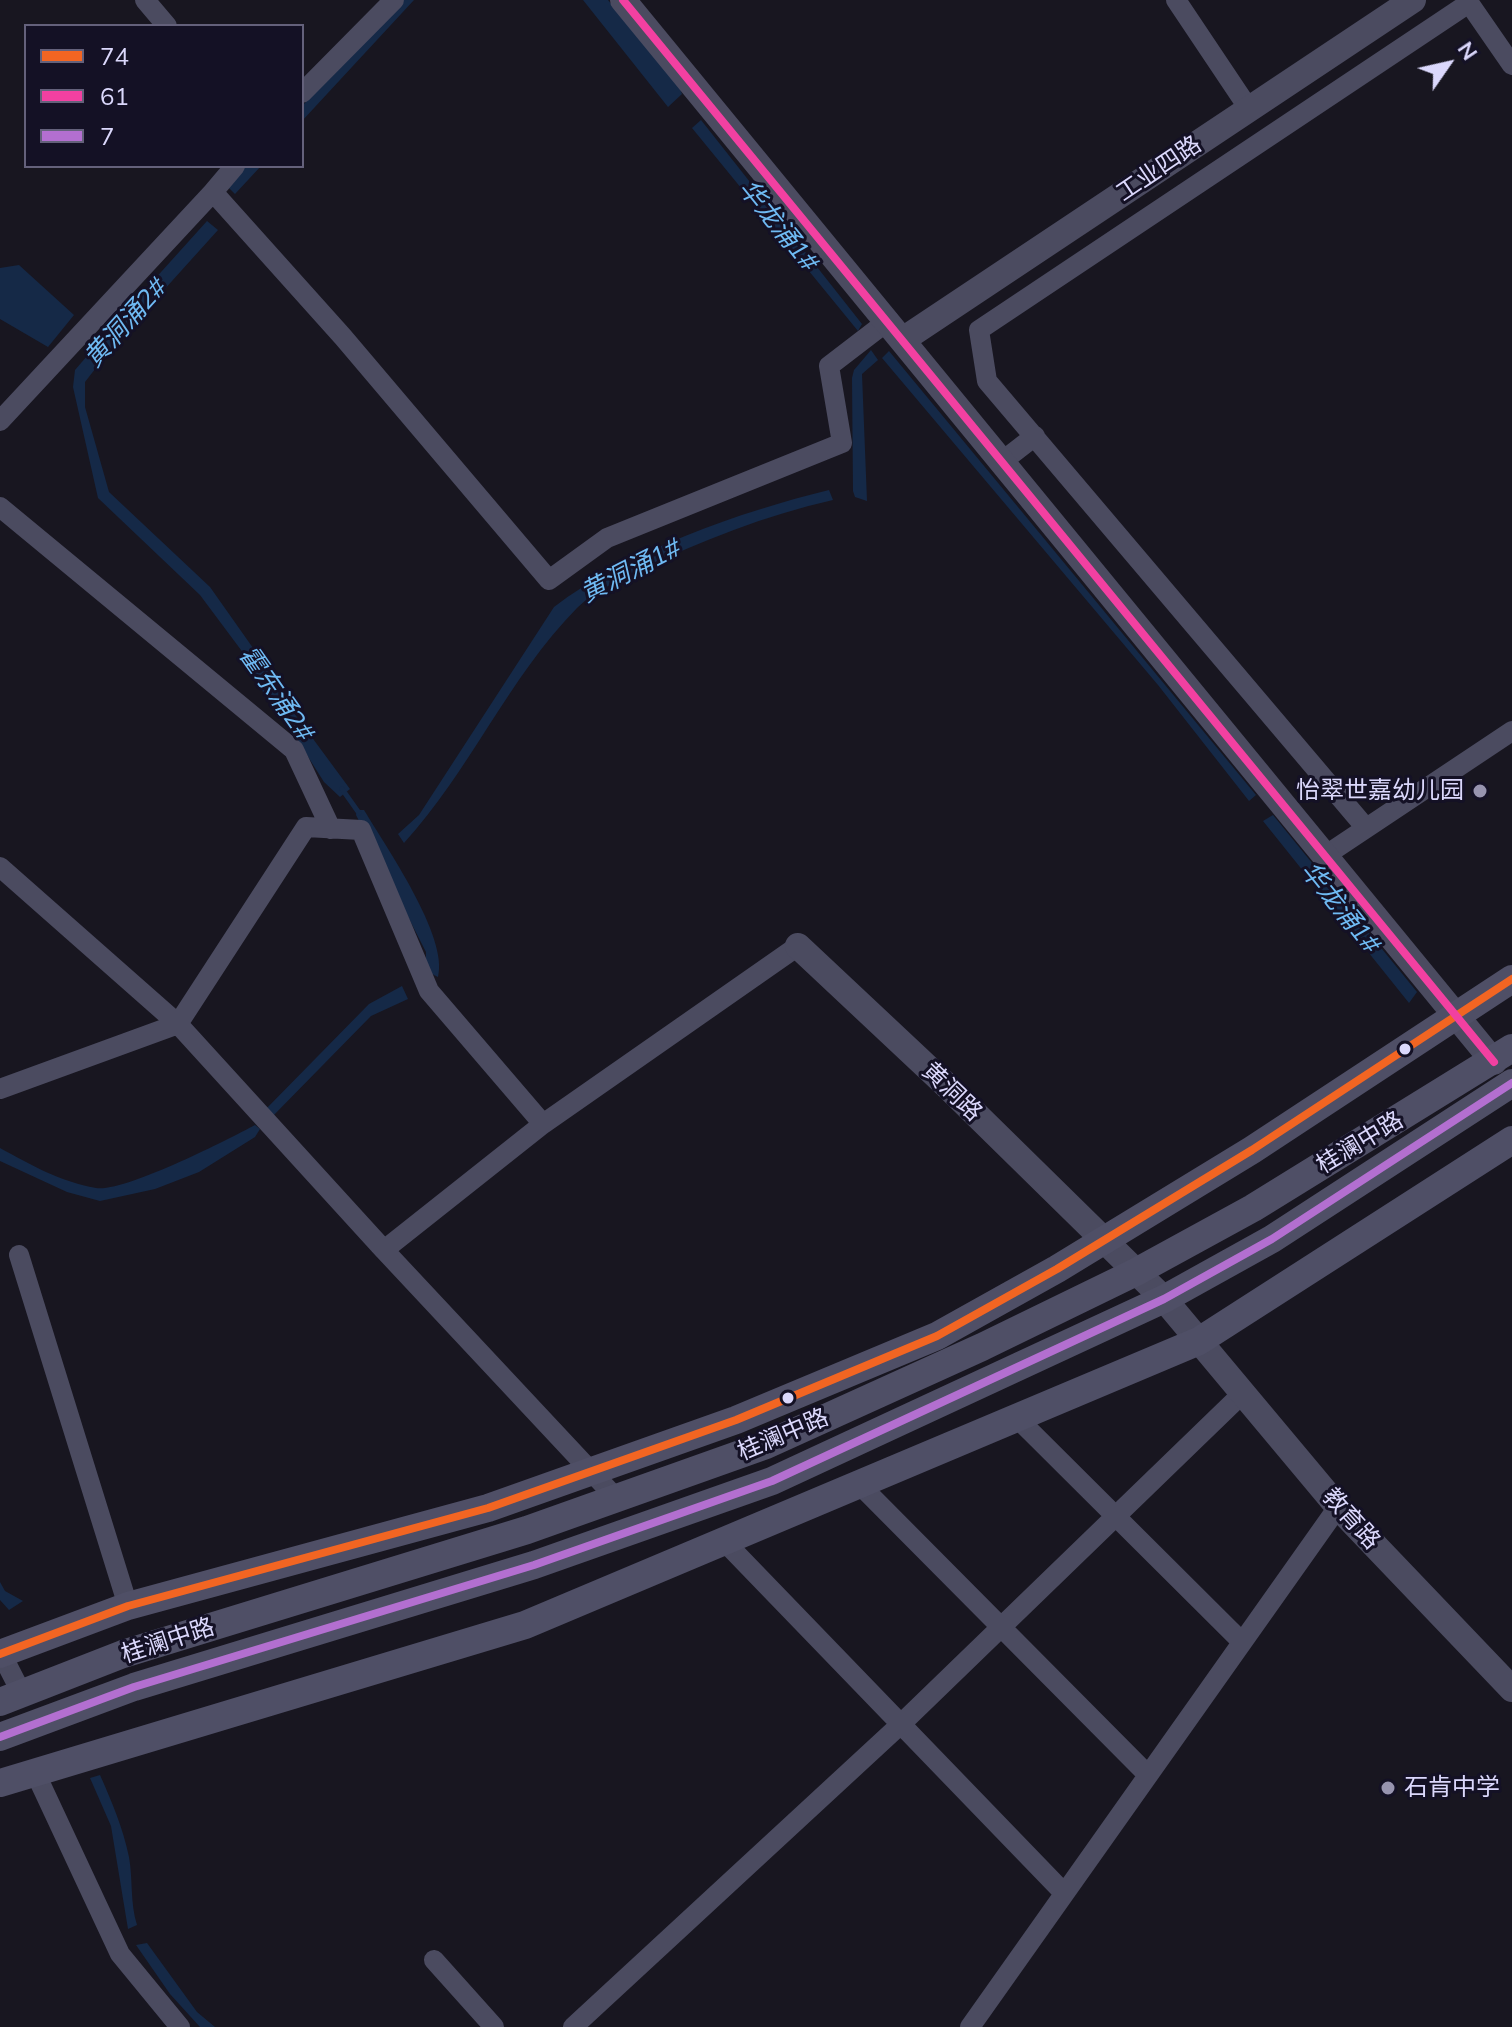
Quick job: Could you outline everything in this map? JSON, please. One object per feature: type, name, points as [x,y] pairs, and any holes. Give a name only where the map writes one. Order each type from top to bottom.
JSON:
[{"type":"main road","points":[[0,1653],[128,1606],[488,1508],[736,1420],[937,1336],[1252,1150],[1512,979]]},
{"type":"main road","name":"桂澜中路","points":[[11,1698],[123,1654],[527,1530],[766,1445],[982,1347],[1136,1272],[1253,1208],[1503,1055]]},
{"type":"main road","name":"桂澜中路","points":[[0,1737],[134,1687],[534,1565],[791,1472],[1164,1299],[1272,1239],[1512,1083]]},
{"type":"main road","points":[[0,1783],[34,1770],[525,1625],[1199,1341],[1512,1140]]},
{"type":"main road","points":[[724,1541],[791,1472]]},
{"type":"main road","points":[[0,1762],[34,1770]]},
{"type":"street","points":[[145,0],[165,24]]},
{"type":"street","points":[[304,91],[394,0]]},
{"type":"street","points":[[623,0],[1458,1015],[1503,1055]]},
{"type":"street","points":[[1176,0],[1242,114],[1253,147]]},
{"type":"street","name":"工业四路","points":[[896,329],[1242,114],[1413,0]]},
{"type":"street","points":[[1366,828],[987,381],[979,330],[1468,2],[1512,65]]},
{"type":"street","points":[[1286,84],[1305,113]]},
{"type":"street","points":[[0,421],[233,168]]},
{"type":"street","points":[[213,192],[343,337],[549,580],[607,538],[842,443],[829,366],[896,329]]},
{"type":"street","points":[[1004,460],[1035,436]]},
{"type":"street","points":[[0,507],[294,750],[331,829]]},
{"type":"street","points":[[1326,855],[1512,731]]},
{"type":"street","points":[[0,1089],[178,1024],[306,827],[361,830],[429,991],[543,1124]]},
{"type":"street","points":[[0,867],[178,1024],[616,1498]]},
{"type":"street","points":[[384,1250],[543,1124],[798,946]]},
{"type":"street","name":"黄洞路","points":[[798,946],[1164,1299]]},
{"type":"street","points":[[19,1255],[128,1606]]},
{"type":"street","name":"教育路","points":[[1164,1299],[1338,1507],[1507,1674]]},
{"type":"street","points":[[573,2027],[901,1724],[1243,1393]]},
{"type":"street","points":[[1017,1418],[1242,1642]]},
{"type":"street","points":[[859,1484],[1147,1774]]},
{"type":"street","points":[[970,2027],[1338,1507]]},
{"type":"street","points":[[724,1541],[1063,1892]]},
{"type":"street","points":[[0,1653],[11,1698]]},
{"type":"street","points":[[34,1770],[120,1954],[180,2027]]},
{"type":"street","points":[[434,1960],[494,2027]]},
{"type":"water","points":[[404,0],[414,0],[304,119],[304,104]]},
{"type":"water","points":[[583,0],[608,0],[678,83],[682,94],[668,107]]},
{"type":"water","name":"华龙涌1#","points":[[701,120],[862,324],[858,331],[692,128]]},
{"type":"water","points":[[242,168],[259,168],[235,194],[226,185]]},
{"type":"water","points":[[207,221],[218,230],[126,332],[116,322]]},
{"type":"water","points":[[19,265],[74,315],[48,347],[0,319],[0,268]]},
{"type":"water","points":[[106,334],[116,342],[85,382],[85,407],[109,492],[210,587],[265,665],[280,694],[350,789],[340,797],[324,782],[277,708],[266,698],[244,654],[200,595],[98,498],[73,387],[75,370]]},
{"type":"water","points":[[871,350],[878,360],[862,374],[867,501],[855,497],[853,491],[852,378],[854,370]]},
{"type":"water","points":[[889,351],[1256,795],[1249,801],[1158,685],[882,358]]},
{"type":"water","name":"黄洞涌1#","points":[[829,490],[833,500],[782,513],[710,539],[599,591],[584,602],[552,635],[530,664],[449,786],[404,843],[398,834],[419,815],[554,607],[615,568],[650,551],[759,509]]},
{"type":"water","points":[[357,810],[364,810],[425,916],[439,960],[438,977],[426,971],[426,952],[356,815]]},
{"type":"water","name":"华龙涌1#","points":[[1273,815],[1417,992],[1409,1003],[1263,821]]},
{"type":"water","points":[[402,986],[408,999],[371,1016],[270,1119],[264,1111],[369,1004]]},
{"type":"water","points":[[255,1125],[260,1129],[255,1137],[199,1172],[155,1189],[100,1201],[67,1192],[0,1161],[0,1148],[71,1182],[96,1188],[109,1187],[175,1164]]},
{"type":"water","points":[[0,1582],[5,1591],[23,1601],[9,1610],[0,1600]]},
{"type":"water","points":[[100,1775],[129,1857],[137,1925],[128,1929],[111,1826],[90,1778]]},
{"type":"water","points":[[147,1943],[197,2012],[215,2027],[200,2027],[170,1994],[136,1945]]},
{"type":"waterway","name":"黄洞涌2#","points":[[110,339],[125,323]]},
{"type":"waterway","name":"霍东涌2#","points":[[342,789],[359,813]]},
{"type":"transit line","name":"61","points":[[623,0],[1494,1062]]},
{"type":"transit line","name":"74","points":[[0,1654],[128,1606],[488,1508],[736,1420],[937,1336],[1057,1269],[1252,1150],[1512,979]]},
{"type":"transit line","name":"7","points":[[0,1737],[134,1687],[534,1565],[772,1481],[1164,1299],[1272,1239],[1512,1083]]},
{"type":"place","name":"怡翠世嘉幼儿园","points":[[1480,791]]},
{"type":"place","name":"石肯中学","points":[[1388,1788]]}]
